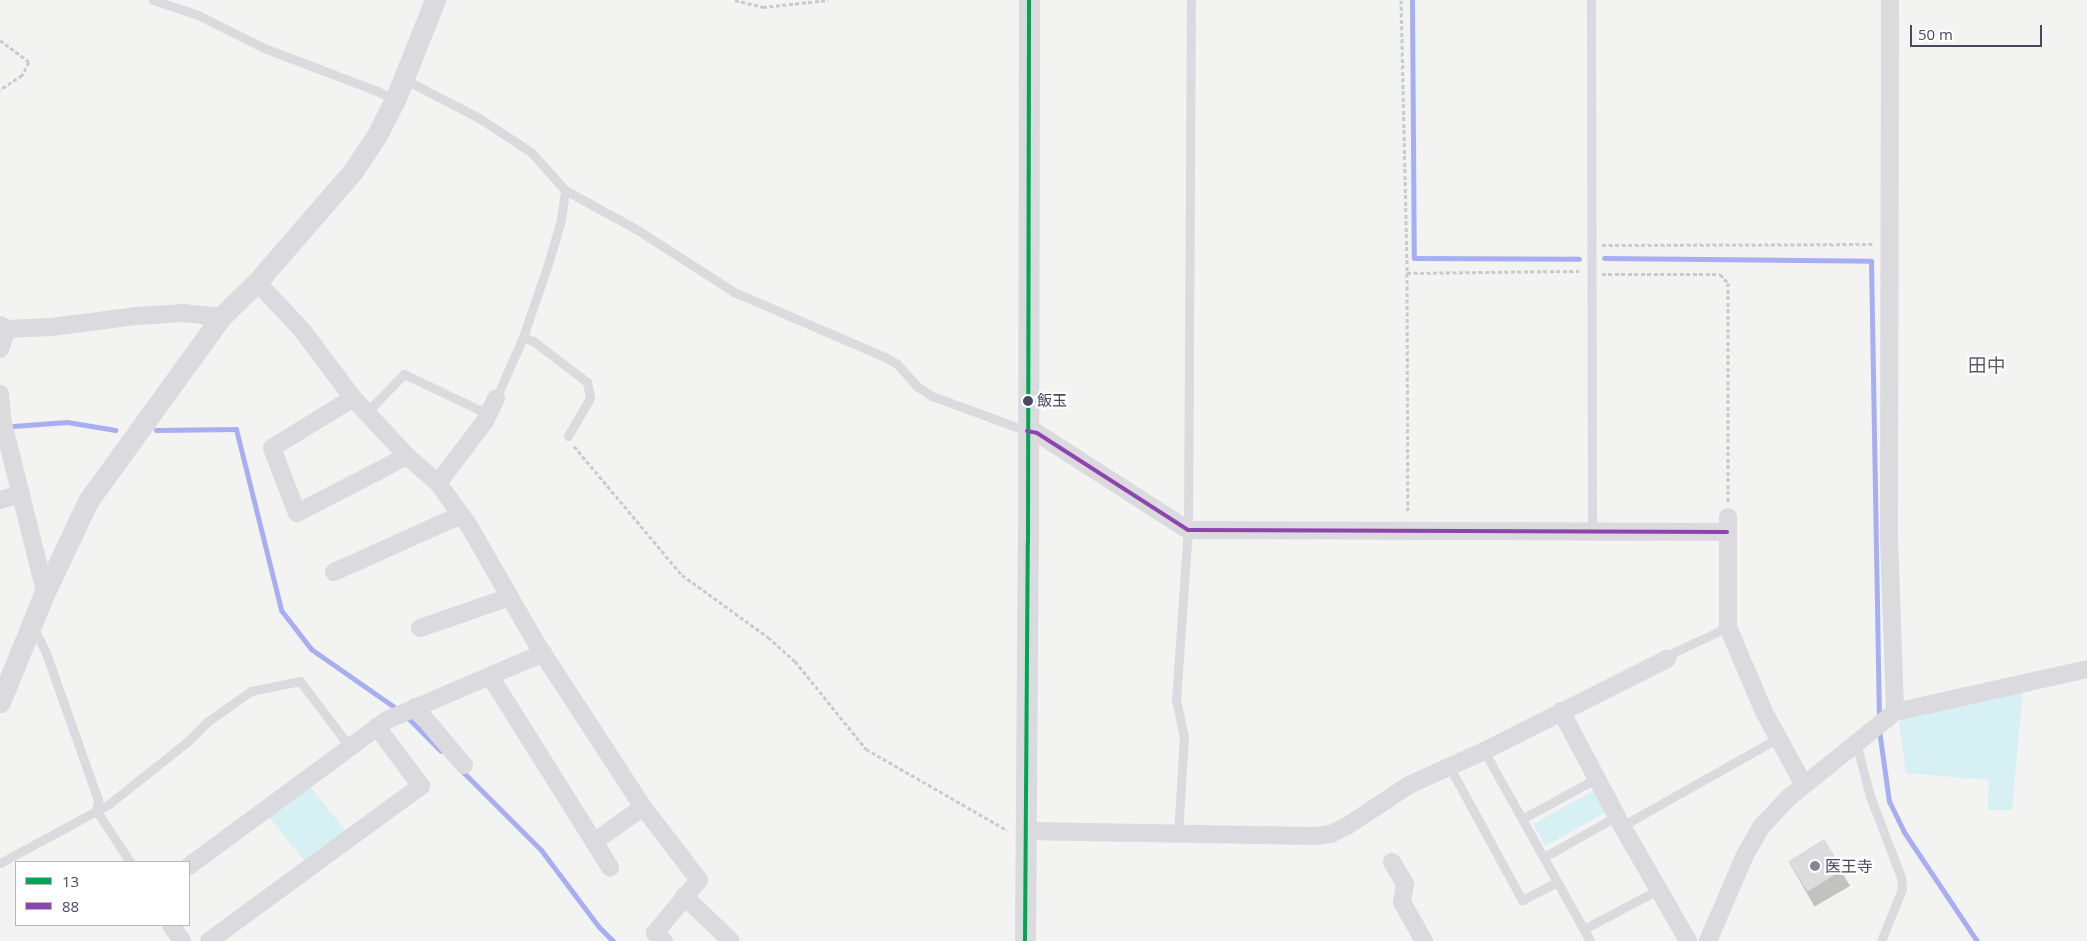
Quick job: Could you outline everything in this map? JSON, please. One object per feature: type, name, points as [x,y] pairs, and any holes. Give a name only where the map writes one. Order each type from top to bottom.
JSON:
[{"type":"street","points":[[0,702],[45,592],[88,502],[221,317],[257,282],[353,171],[377,135],[395,100],[435,0]]},
{"type":"street","points":[[1024,941],[1028,543],[1029,0]]},
{"type":"street","points":[[1890,0],[1889,538],[1895,712]]},
{"type":"street","points":[[257,282],[302,330],[353,398],[407,456],[438,483],[461,515],[543,653],[643,808],[699,880],[655,933],[664,941]]},
{"type":"street","points":[[0,349],[4,327],[183,313],[221,317]]},
{"type":"street","points":[[0,394],[2,420],[45,592]]},
{"type":"street","points":[[353,398],[272,448],[297,513],[407,456]]},
{"type":"street","points":[[438,483],[488,414],[496,398]]},
{"type":"street","points":[[1027,431],[1037,433],[1188,530],[1592,530],[1728,524],[1728,627],[1764,712],[1804,785]]},
{"type":"street","points":[[0,500],[21,494]]},
{"type":"street","points":[[334,572],[461,515]]},
{"type":"street","points":[[420,628],[510,597]]},
{"type":"street","points":[[190,865],[377,727],[406,711],[543,653]]},
{"type":"street","points":[[1024,831],[1316,836],[1331,834],[1348,826],[1409,786],[1484,751],[1667,659]]},
{"type":"street","points":[[1708,941],[1745,855],[1762,826],[1787,799],[1895,712],[2087,669]]},
{"type":"street","points":[[490,676],[610,867]]},
{"type":"street","points":[[406,711],[464,765]]},
{"type":"street","points":[[1561,711],[1658,890],[1688,941]]},
{"type":"street","points":[[209,941],[421,786],[377,727]]},
{"type":"street","points":[[594,842],[643,808]]},
{"type":"street","points":[[1392,862],[1405,884],[1402,902],[1424,941]]},
{"type":"street","points":[[684,896],[731,941]]},
{"type":"street","points":[[172,926],[182,941]]},
{"type":"lane","points":[[153,0],[198,16],[264,48],[377,91],[395,100]]},
{"type":"lane","points":[[1178,834],[1184,738],[1176,700],[1188,530],[1191,0]]},
{"type":"lane","points":[[1591,0],[1592,530]]},
{"type":"lane","points":[[404,79],[480,118],[531,152],[565,190],[636,229],[734,292],[886,357],[897,364],[918,387],[932,396],[1027,431]]},
{"type":"lane","points":[[496,398],[524,337],[557,237],[565,190]]},
{"type":"lane","points":[[524,337],[533,341],[587,382],[590,398],[568,436]]},
{"type":"lane","points":[[367,412],[404,374],[488,414]]},
{"type":"lane","points":[[32,625],[46,653],[98,800],[96,810],[129,861]]},
{"type":"lane","points":[[1667,659],[1675,652],[1728,627]]},
{"type":"lane","points":[[0,863],[109,804],[187,742],[207,722],[251,691],[300,681],[350,747]]},
{"type":"lane","points":[[1544,857],[1620,821],[1778,738]]},
{"type":"lane","points":[[1856,743],[1870,796],[1901,878],[1902,889],[1882,941]]},
{"type":"lane","points":[[1484,751],[1590,941]]},
{"type":"lane","points":[[1449,766],[1522,900],[1557,882]]},
{"type":"lane","points":[[1522,819],[1597,778]]},
{"type":"lane","points":[[1584,929],[1658,890]]},
{"type":"path","points":[[735,0],[763,6],[829,0]]},
{"type":"path","points":[[1401,0],[1407,273],[1408,531]]},
{"type":"path","points":[[0,40],[29,62],[22,75],[0,90]]},
{"type":"path","points":[[1592,245],[1889,244]]},
{"type":"path","points":[[1407,273],[1581,271],[1592,274],[1720,274],[1728,283],[1728,524]]},
{"type":"path","points":[[568,436],[584,461],[598,473],[682,575],[768,637],[795,662],[866,749],[1009,831],[1024,831]]},
{"type":"shaded area","points":[[2023,689],[2012,810],[1988,810],[1989,780],[1906,773],[1899,723],[1906,713]]},
{"type":"shaded area","points":[[308,784],[347,832],[307,864],[268,816]]},
{"type":"shaded area","points":[[1593,791],[1605,813],[1546,846],[1534,824]]},
{"type":"building","name":"医王寺","points":[[1824,839],[1843,870],[1807,892],[1788,861]]},
{"type":"waterway","points":[[1412,0],[1414,258],[1579,259]]},
{"type":"waterway","points":[[1604,258],[1871,261],[1879,719]]},
{"type":"waterway","points":[[13,426],[67,422],[115,430]]},
{"type":"waterway","points":[[156,430],[236,429],[281,610],[311,649],[400,711]]},
{"type":"waterway","points":[[406,716],[441,751]]},
{"type":"waterway","points":[[1879,730],[1889,801],[1904,832],[1977,941]]},
{"type":"waterway","points":[[460,769],[541,850],[599,927],[613,941]]},
{"type":"transit line","name":"13","points":[[1025,941],[1029,0]]},
{"type":"transit line","name":"88","points":[[1027,431],[1037,433],[1188,530],[1727,532]]},
{"type":"place","name":"飯玉","points":[[1028,401]]},
{"type":"place","name":"医王寺","points":[[1815,866]]},
{"type":"district","name":"田中","points":[[1987,366]]}]
